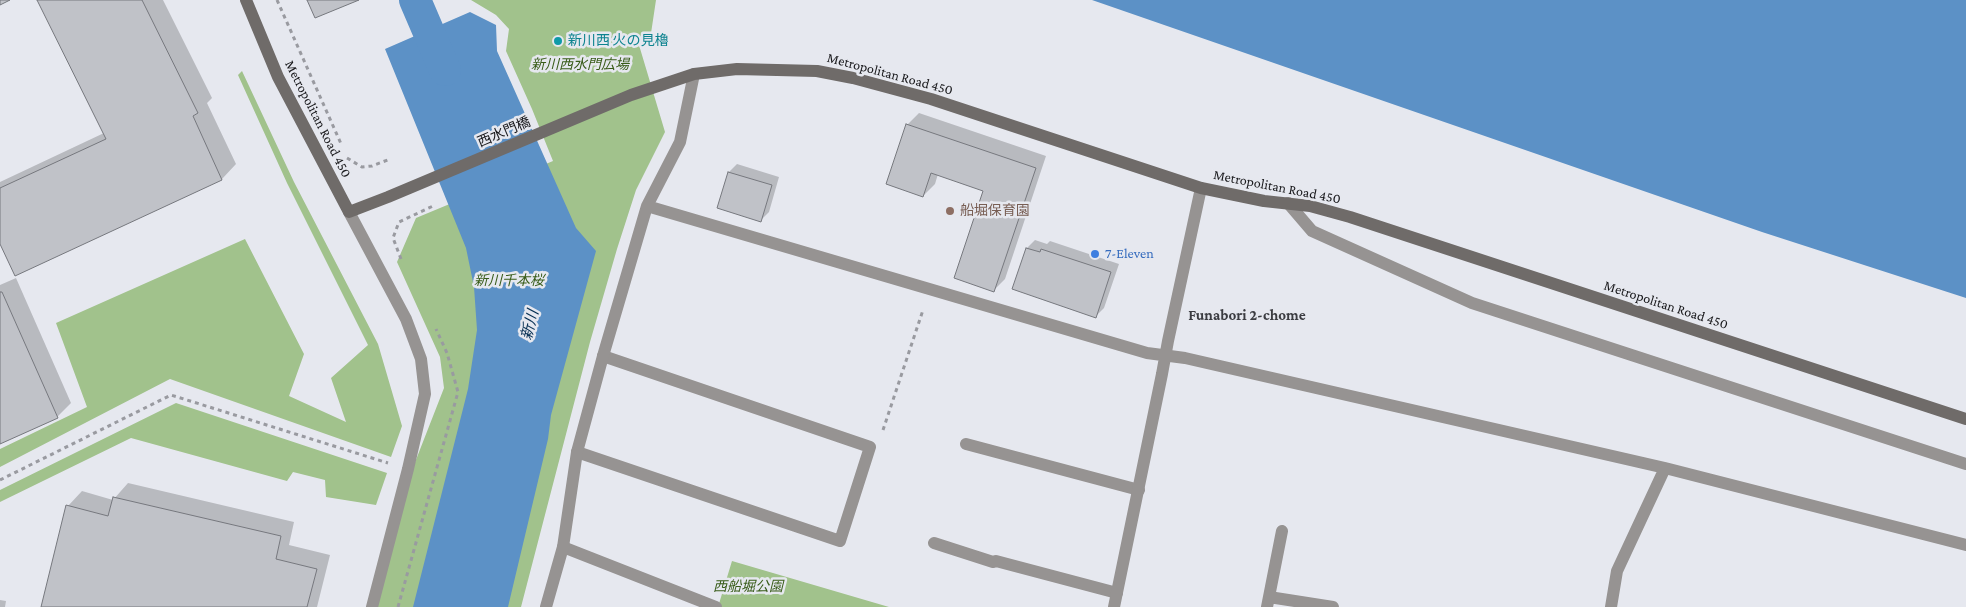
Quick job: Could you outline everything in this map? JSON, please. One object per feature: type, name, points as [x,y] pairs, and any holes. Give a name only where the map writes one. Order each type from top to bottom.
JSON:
[{"type":"main road","name":"Metropolitan Road 450","points":[[246,0],[278,77],[349,212]]},
{"type":"main road","name":"Metropolitan Road 450","points":[[631,95],[694,74],[737,69],[816,71],[853,78],[931,99],[1201,188],[1264,201],[1310,206],[1350,217],[1966,419]]},
{"type":"main road","name":"西水門橋","points":[[349,212],[631,95]]},
{"type":"street","points":[[546,607],[563,547],[577,452],[603,356],[647,206],[680,142],[694,74]]},
{"type":"street","points":[[1114,607],[1201,188]]},
{"type":"street","points":[[1288,203],[1312,231],[1472,303],[1966,464]]},
{"type":"street","points":[[647,206],[930,291],[1147,353],[1185,358],[1665,468],[1966,545]]},
{"type":"street","points":[[349,212],[406,318],[421,359],[425,394],[408,469],[372,607]]},
{"type":"street","points":[[577,452],[840,541],[870,447],[603,356]]},
{"type":"street","points":[[966,444],[1139,490]]},
{"type":"street","points":[[1611,607],[1617,571],[1665,468]]},
{"type":"street","points":[[1282,531],[1268,602],[1333,607]]},
{"type":"street","points":[[934,543],[993,562],[996,561],[1117,593]]},
{"type":"street","points":[[563,547],[716,607]]},
{"type":"path","points":[[277,0],[348,160],[362,167],[372,166],[390,159]]},
{"type":"path","points":[[870,447],[877,445],[930,291]]},
{"type":"path","points":[[0,480],[171,395],[408,469]]},
{"type":"green space","name":"新川千本桜","points":[[471,0],[656,0],[650,40],[639,45],[665,132],[636,190],[617,249],[590,342],[521,607],[376,607],[412,470],[444,388],[440,357],[397,262],[416,218],[553,161],[506,51],[509,29],[496,15]]},
{"type":"green space","points":[[242,71],[294,182],[378,344],[402,426],[391,457],[170,379],[0,467],[0,449],[87,407],[56,323],[245,239],[304,354],[289,396],[346,422],[331,378],[368,345],[287,183],[238,75]]},
{"type":"green space","points":[[176,403],[387,473],[376,505],[326,497],[325,480],[293,472],[287,481],[131,438],[0,502],[0,490]]},
{"type":"green space","name":"西船堀公園","points":[[732,561],[889,607],[718,607]]},
{"type":"water","points":[[1092,0],[1966,0],[1966,298],[1762,232]]},
{"type":"water","name":"新川千本桜","points":[[470,12],[496,25],[497,51],[576,228],[596,251],[551,415],[548,439],[508,607],[413,607],[468,389],[477,330],[474,287],[466,248],[385,49]]},
{"type":"building","points":[[0,0],[10,0],[0,5]]},
{"type":"building","points":[[37,0],[142,0],[198,113],[193,116],[222,180],[15,276],[0,244],[0,188],[106,139]]},
{"type":"building","points":[[307,0],[359,0],[315,18]]},
{"type":"building","points":[[906,124],[1036,168],[994,292],[954,278],[983,191],[931,173],[923,197],[886,184]]},
{"type":"building","points":[[728,172],[772,185],[761,222],[717,208]]},
{"type":"building","points":[[1026,248],[1040,252],[1041,249],[1111,272],[1096,318],[1012,289]]},
{"type":"building","points":[[0,292],[2,292],[58,418],[0,444]]},
{"type":"building","points":[[113,497],[281,536],[276,559],[317,569],[307,607],[41,607],[66,505],[108,516]]},
{"type":"waterway","name":"新川","points":[[415,0],[445,70]]},
{"type":"place","name":"新川西 火の見櫓","points":[[558,41]]},
{"type":"place","name":"船堀保育園","points":[[950,211]]},
{"type":"place","name":"7-Eleven","points":[[1095,254]]},
{"type":"district","name":"Funabori 2-chome","points":[[1247,315]]},
{"type":"park label","name":"新川西水門広場","points":[[580,65]]}]
